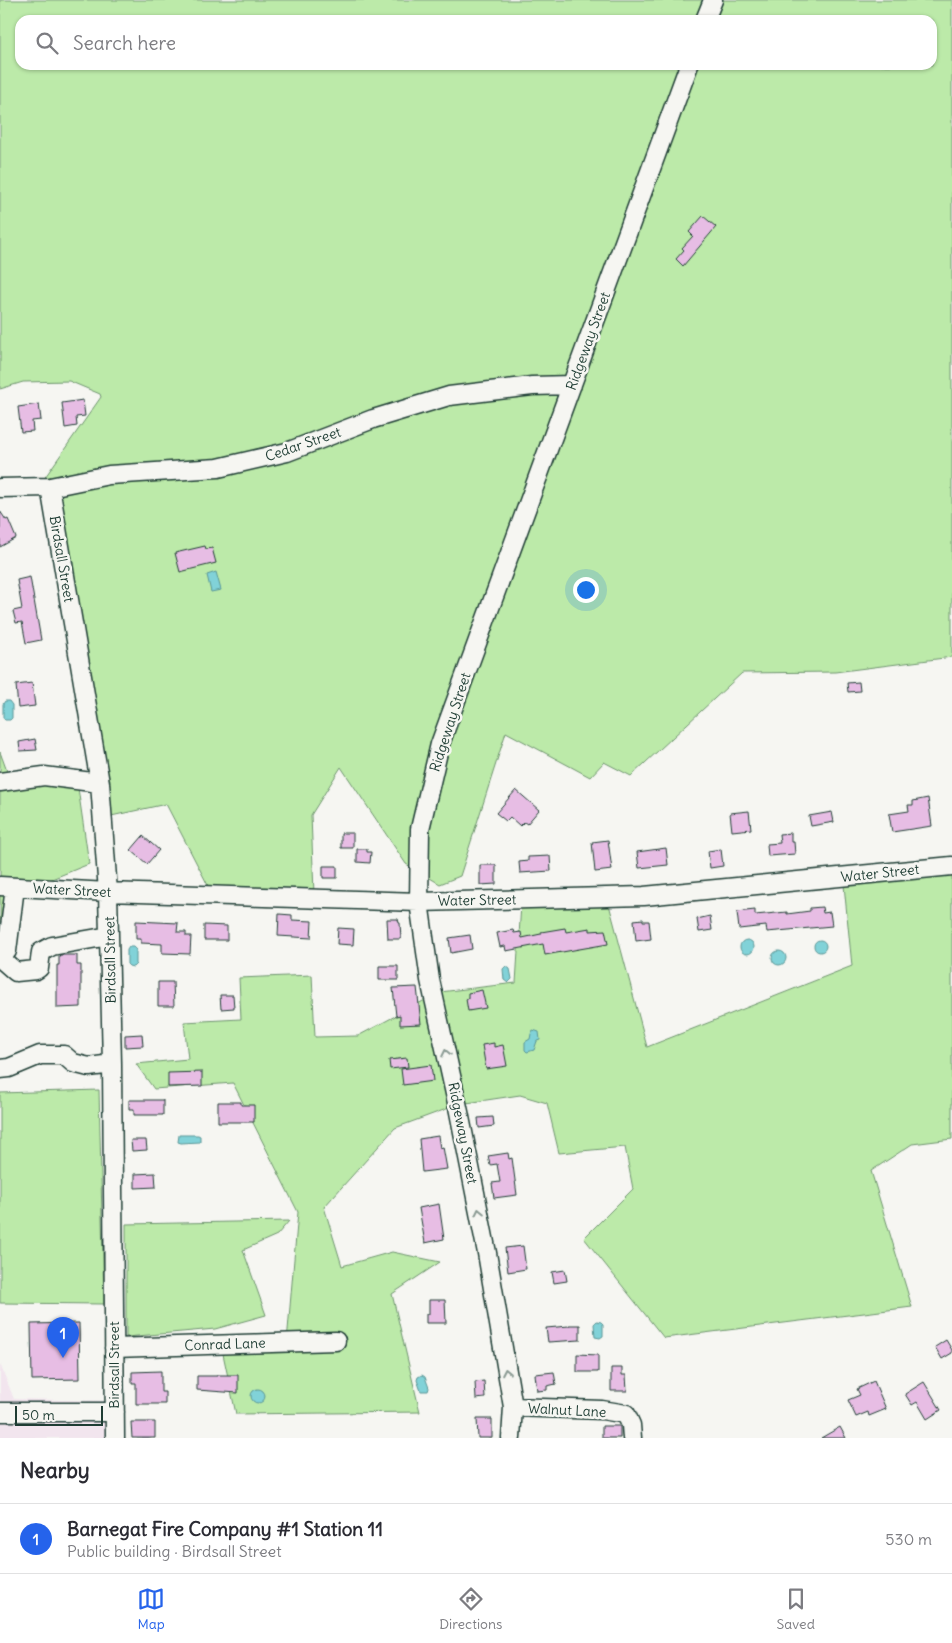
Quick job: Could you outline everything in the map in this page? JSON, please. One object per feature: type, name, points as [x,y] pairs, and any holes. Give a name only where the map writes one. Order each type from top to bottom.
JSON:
[{"type":"street","points":[[708,15],[713,0]]},
{"type":"street","name":"Ridgeway Street","points":[[511,1438],[513,1407],[487,1253],[430,980],[419,902],[420,829],[440,744],[687,70]]},
{"type":"street","name":"Cedar Street","points":[[0,488],[50,487],[109,475],[218,468],[287,452],[373,419],[449,396],[532,386],[572,385]]},
{"type":"street","name":"Birdsall Street","points":[[50,487],[100,783],[108,892],[112,1064],[115,1438]]},
{"type":"street","points":[[0,782],[44,776],[100,783]]},
{"type":"street","name":"Water Street","points":[[7,887],[419,902],[644,896],[952,866]]},
{"type":"street","points":[[7,887],[7,951],[0,958],[16,972],[39,968],[41,952],[52,946],[109,936]]},
{"type":"street","points":[[0,1069],[9,1068],[40,1055],[64,1055],[73,1062],[89,1066],[112,1064]]},
{"type":"street","name":"Conrad Lane","points":[[114,1348],[336,1341]]},
{"type":"street","name":"Walnut Lane","points":[[513,1407],[620,1412],[626,1414],[629,1420],[632,1438]]},
{"type":"street","points":[[0,1412],[115,1412]]},
{"type":"shaded area","points":[[0,1364],[14,1399],[113,1401],[112,1438],[0,1438]]},
{"type":"green space","points":[[0,0],[952,0],[952,657],[835,672],[742,673],[631,776],[604,762],[590,777],[506,732],[460,876],[440,884],[406,864],[341,767],[311,815],[314,894],[214,897],[166,804],[102,818],[41,483],[101,397],[100,394],[69,381],[23,382],[0,389]]},
{"type":"green space","points":[[0,752],[8,774],[77,781],[89,864],[7,897],[0,946]]},
{"type":"green space","points":[[952,866],[952,1139],[912,1144],[871,1171],[912,1307],[664,1338],[584,1238],[633,1189],[625,1147],[559,1153],[547,1103],[520,1095],[460,1104],[395,1128],[324,1207],[342,1266],[392,1252],[440,1262],[392,1294],[420,1412],[236,1414],[223,1354],[287,1342],[298,1212],[233,1083],[154,1089],[136,1064],[188,1059],[184,1022],[241,1019],[239,978],[312,975],[315,1037],[358,1036],[440,992],[516,983],[521,904],[607,897],[647,1047],[852,966],[843,875]]},
{"type":"green space","points":[[99,1090],[104,1304],[0,1303],[0,1093]]},
{"type":"green space","points":[[289,1221],[277,1235],[243,1250],[266,1315],[215,1329],[126,1337],[126,1224]]},
{"type":"water","points":[[216,572],[221,590],[211,592],[207,575]]},
{"type":"water","points":[[5,701],[9,701],[12,705],[12,718],[10,720],[3,718],[3,704]]},
{"type":"water","points":[[747,940],[752,942],[754,947],[752,952],[747,954],[742,952],[740,947],[742,942]]},
{"type":"water","points":[[822,940],[825,941],[825,951],[818,952],[815,951],[814,944],[815,941]]},
{"type":"water","points":[[129,947],[133,947],[136,950],[136,964],[133,967],[127,964],[127,950]]},
{"type":"water","points":[[776,951],[782,951],[786,958],[782,965],[776,965],[772,961],[772,955]]},
{"type":"water","points":[[506,966],[510,969],[512,979],[508,983],[504,980],[503,969]]},
{"type":"water","points":[[533,1030],[539,1032],[540,1040],[537,1041],[534,1050],[527,1052],[525,1050],[525,1042],[530,1039]]},
{"type":"water","points":[[179,1135],[198,1135],[200,1136],[200,1142],[178,1142]]},
{"type":"water","points":[[597,1321],[603,1324],[603,1336],[600,1338],[595,1337],[594,1324]]},
{"type":"water","points":[[422,1375],[425,1377],[429,1388],[428,1391],[421,1391],[417,1380]]},
{"type":"water","points":[[258,1389],[263,1391],[265,1396],[263,1401],[258,1403],[253,1401],[251,1396],[253,1391]]},
{"type":"building","points":[[703,216],[716,227],[683,266],[676,259],[684,250],[682,248],[693,236],[689,232]]},
{"type":"building","points":[[83,400],[85,416],[76,417],[77,426],[65,428],[62,403]]},
{"type":"building","points":[[39,404],[41,420],[32,421],[33,431],[21,432],[18,407]]},
{"type":"building","points":[[0,511],[6,520],[8,519],[16,538],[0,547]]},
{"type":"building","points":[[205,546],[206,549],[212,548],[216,563],[180,572],[175,553]]},
{"type":"building","points":[[30,577],[41,640],[26,643],[22,622],[16,623],[13,611],[22,609],[17,580]]},
{"type":"building","points":[[859,682],[860,691],[848,692],[847,683]]},
{"type":"building","points":[[32,683],[35,706],[18,708],[16,685]]},
{"type":"building","points":[[35,739],[37,750],[20,751],[19,742]]},
{"type":"building","points":[[516,790],[539,810],[527,824],[524,822],[520,826],[510,817],[506,821],[496,813]]},
{"type":"building","points":[[928,798],[932,826],[892,832],[889,814],[909,811],[908,805],[913,805],[913,801]]},
{"type":"building","points":[[749,811],[751,829],[732,831],[730,813]]},
{"type":"building","points":[[832,812],[834,822],[811,826],[809,816]]},
{"type":"building","points":[[341,833],[353,833],[353,848],[341,848]]},
{"type":"building","points":[[791,833],[791,842],[794,842],[795,854],[768,856],[767,844],[780,843],[779,834]]},
{"type":"building","points":[[143,836],[159,850],[147,864],[131,850]]},
{"type":"building","points":[[608,840],[612,870],[595,872],[592,842]]},
{"type":"building","points":[[666,848],[668,865],[639,868],[637,852]]},
{"type":"building","points":[[357,849],[367,849],[367,852],[371,852],[370,863],[357,862]]},
{"type":"building","points":[[721,849],[723,866],[710,868],[708,851]]},
{"type":"building","points":[[550,856],[551,871],[520,873],[519,862],[528,861],[528,857]]},
{"type":"building","points":[[480,865],[496,865],[496,884],[480,885]]},
{"type":"building","points":[[323,866],[337,866],[337,878],[323,878]]},
{"type":"building","points":[[822,907],[823,913],[830,912],[832,926],[767,932],[766,926],[739,929],[737,912],[755,910],[755,915],[787,912],[787,914],[810,911],[810,908]]},
{"type":"building","points":[[279,914],[292,915],[292,920],[312,921],[311,938],[278,936]]},
{"type":"building","points":[[710,916],[712,930],[699,932],[697,919]]},
{"type":"building","points":[[387,919],[398,919],[401,939],[388,939]]},
{"type":"building","points":[[643,919],[643,921],[649,921],[651,939],[636,941],[634,920]]},
{"type":"building","points":[[136,921],[178,923],[177,932],[186,932],[186,936],[191,936],[190,954],[162,953],[162,944],[141,943],[141,939],[136,939]]},
{"type":"building","points":[[204,925],[227,926],[227,940],[204,940]]},
{"type":"building","points":[[338,928],[354,929],[353,945],[337,944]]},
{"type":"building","points":[[565,928],[566,932],[590,928],[590,931],[605,930],[608,944],[545,955],[543,944],[506,951],[505,946],[500,947],[497,933],[513,930],[514,933],[521,932],[522,938],[541,934],[541,932]]},
{"type":"building","points":[[470,935],[472,949],[451,953],[449,938]]},
{"type":"building","points":[[60,955],[77,955],[77,965],[81,965],[81,1007],[57,1008],[57,965],[59,965]]},
{"type":"building","points":[[379,966],[398,966],[398,980],[379,980]]},
{"type":"building","points":[[158,982],[173,982],[174,1006],[158,1006]]},
{"type":"building","points":[[417,987],[421,1024],[400,1025],[400,1015],[396,1016],[393,988]]},
{"type":"building","points":[[482,990],[486,1008],[468,1011],[466,999],[468,999],[468,993]]},
{"type":"building","points":[[220,995],[233,995],[234,1008],[221,1009]]},
{"type":"building","points":[[142,1034],[143,1046],[125,1047],[125,1035]]},
{"type":"building","points":[[494,1043],[494,1047],[503,1045],[507,1066],[486,1069],[482,1045]]},
{"type":"building","points":[[407,1058],[408,1067],[390,1069],[389,1060]]},
{"type":"building","points":[[431,1065],[433,1081],[403,1085],[401,1069]]},
{"type":"building","points":[[202,1072],[202,1086],[168,1087],[168,1073]]},
{"type":"building","points":[[129,1100],[163,1100],[163,1115],[134,1115],[134,1109],[129,1109]]},
{"type":"building","points":[[218,1102],[241,1102],[241,1105],[254,1105],[254,1122],[218,1122]]},
{"type":"building","points":[[493,1117],[494,1126],[479,1128],[478,1118]]},
{"type":"building","points":[[438,1136],[440,1148],[443,1147],[447,1169],[422,1172],[419,1139]]},
{"type":"building","points":[[131,1140],[146,1140],[147,1150],[132,1151]]},
{"type":"building","points":[[508,1153],[509,1159],[512,1158],[517,1195],[494,1198],[492,1183],[500,1182],[497,1164],[490,1165],[488,1156]]},
{"type":"building","points":[[155,1173],[156,1187],[135,1188],[135,1174]]},
{"type":"building","points":[[439,1204],[444,1239],[425,1243],[419,1208]]},
{"type":"building","points":[[523,1246],[526,1269],[508,1272],[505,1248]]},
{"type":"building","points":[[565,1270],[567,1281],[554,1283],[552,1272]]},
{"type":"building","points":[[429,1300],[445,1300],[446,1323],[426,1323],[426,1314],[429,1314]]},
{"type":"building","points":[[79,1323],[80,1379],[32,1380],[31,1324]]},
{"type":"building","points":[[580,1325],[580,1340],[548,1342],[546,1328]]},
{"type":"building","points":[[946,1340],[952,1353],[942,1359],[935,1347]]},
{"type":"building","points":[[577,1354],[598,1355],[598,1372],[577,1372]]},
{"type":"building","points":[[611,1368],[622,1368],[622,1375],[626,1375],[627,1391],[611,1391]]},
{"type":"building","points":[[161,1371],[161,1392],[165,1392],[165,1404],[136,1404],[136,1383],[132,1383],[132,1372]]},
{"type":"building","points":[[554,1372],[556,1384],[547,1386],[547,1390],[537,1391],[535,1374]]},
{"type":"building","points":[[238,1375],[238,1393],[197,1390],[197,1376]]},
{"type":"building","points":[[484,1381],[485,1398],[476,1399],[475,1382]]},
{"type":"building","points":[[874,1381],[886,1409],[869,1416],[868,1412],[856,1417],[848,1400],[860,1395],[857,1389]]},
{"type":"building","points":[[924,1382],[941,1410],[927,1419],[917,1402],[912,1405],[905,1394]]},
{"type":"building","points":[[477,1419],[492,1419],[492,1438],[478,1438]]},
{"type":"building","points":[[131,1422],[155,1422],[155,1438],[132,1438]]},
{"type":"building","points":[[602,1426],[620,1426],[620,1438],[602,1438]]},
{"type":"building","points":[[840,1427],[846,1438],[821,1438]]},
{"type":"place","name":"Barnegat Fire Company #1 Station 11","points":[[63,1358]]}]
